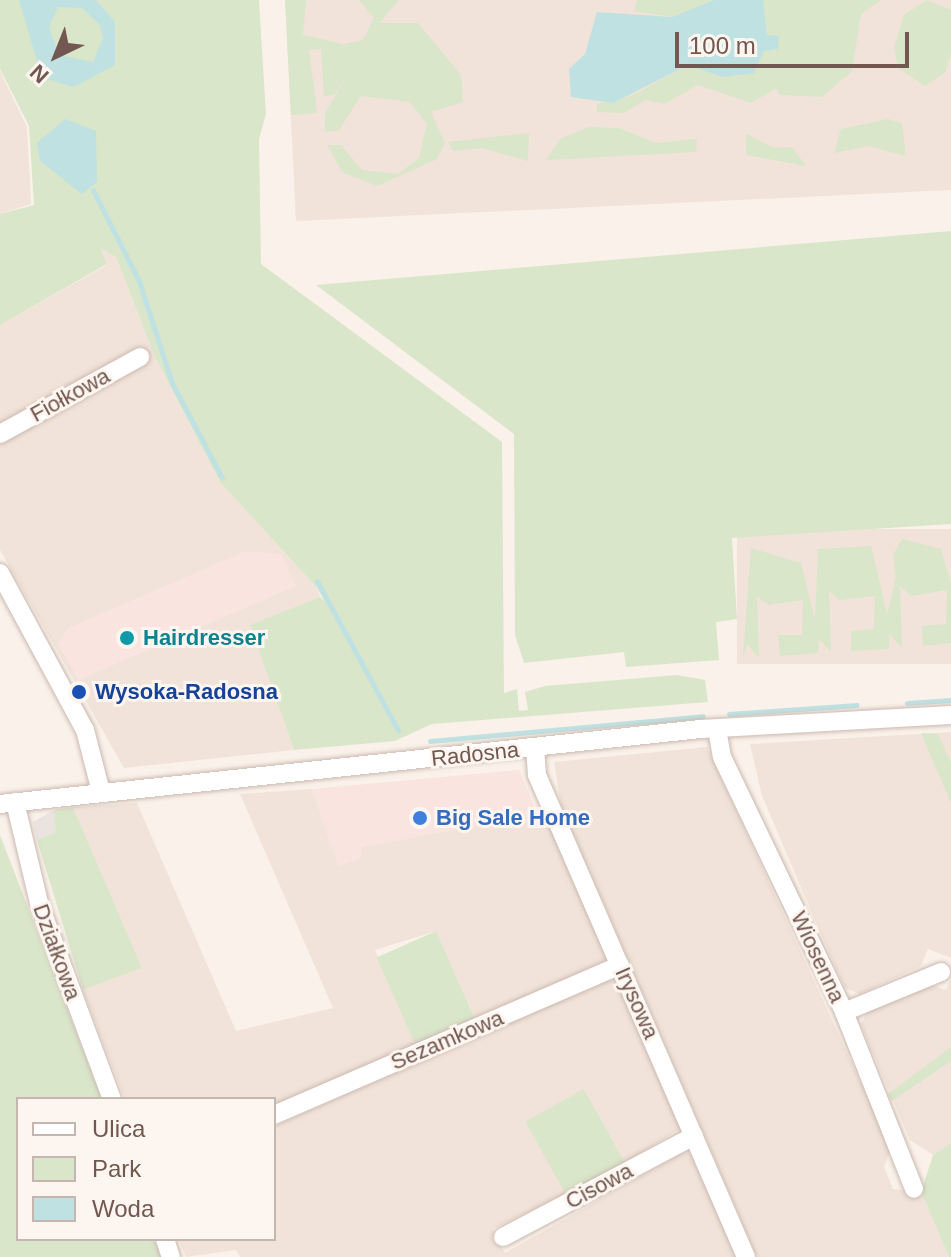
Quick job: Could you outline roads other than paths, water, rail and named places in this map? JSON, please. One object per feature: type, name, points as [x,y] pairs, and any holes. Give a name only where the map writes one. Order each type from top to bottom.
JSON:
[{"type":"street","name":"Fiołkowa","points":[[0,434],[140,357]]},
{"type":"street","points":[[0,573],[85,730],[100,788]]},
{"type":"street","name":"Radosna","points":[[8,803],[100,788],[717,729],[951,715]]},
{"type":"street","name":"Wiosenna","points":[[717,729],[722,757],[844,1012],[914,1189]]},
{"type":"street","name":"Irysowa","points":[[535,747],[537,775],[746,1257]]},
{"type":"street","name":"Działkowa","points":[[8,803],[39,903],[111,1097]]},
{"type":"street","name":"Sezamkowa","points":[[276,1114],[620,965]]},
{"type":"street","points":[[844,1012],[941,972]]},
{"type":"street","name":"Cisowa","points":[[503,1237],[694,1136]]},
{"type":"water","points":[[19,0],[96,0],[115,22],[115,65],[74,87],[42,78]],"holes":[[[58,7],[82,8],[100,25],[103,38],[93,62],[59,55],[49,27]]]},
{"type":"water","points":[[714,0],[763,0],[767,35],[779,36],[778,49],[764,51],[754,73],[723,77],[688,65],[613,103],[571,97],[569,69],[585,54],[597,12],[672,17]]},
{"type":"water","points":[[65,119],[96,131],[97,182],[82,194],[40,161],[37,143]]},
{"type":"waterway","points":[[93,190],[139,281],[172,383],[222,478]]},
{"type":"waterway","points":[[317,581],[398,730]]},
{"type":"waterway","points":[[907,703],[951,700]]},
{"type":"waterway","points":[[729,714],[857,705]]},
{"type":"waterway","points":[[430,741],[703,716]]},
{"type":"place","name":"Hairdresser","points":[[127,638]]},
{"type":"place","name":"Wysoka-Radosna","points":[[79,692]]},
{"type":"place","name":"Big Sale Home","points":[[420,818]]}]
